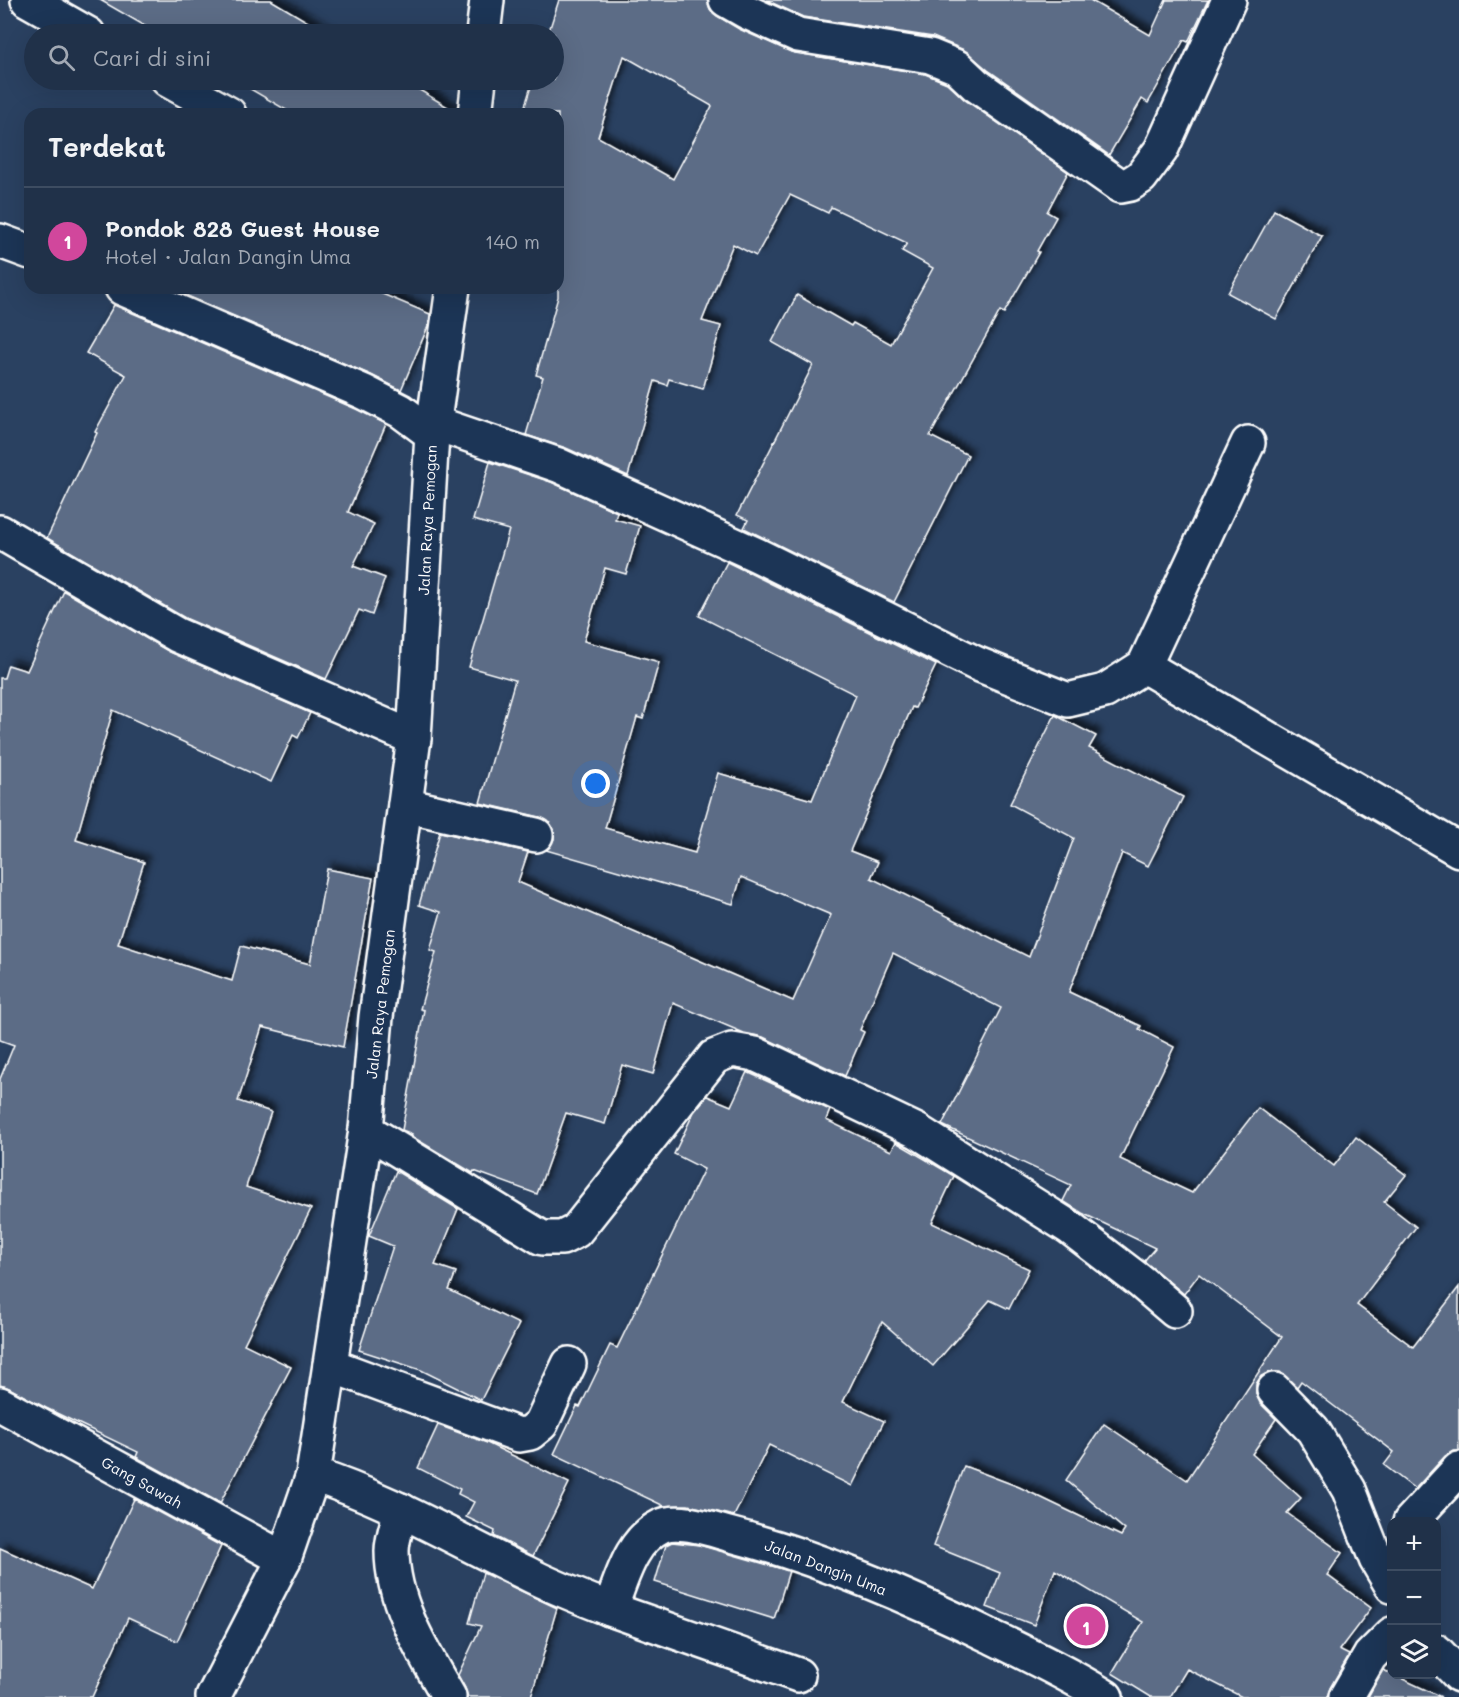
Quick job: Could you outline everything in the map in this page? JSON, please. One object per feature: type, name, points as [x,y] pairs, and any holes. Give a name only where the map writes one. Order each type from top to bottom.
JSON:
[{"type":"street","points":[[28,0],[70,24]]},
{"type":"street","points":[[484,24],[487,0]]},
{"type":"street","points":[[726,0],[798,35],[930,56],[957,67],[976,85],[1120,186],[1130,184],[1141,177],[1161,150],[1229,0]]},
{"type":"street","points":[[186,90],[218,108]]},
{"type":"street","points":[[476,108],[478,90]]},
{"type":"street","points":[[0,241],[24,250]]},
{"type":"street","points":[[136,294],[364,392],[433,428],[558,465],[758,555],[975,663],[1068,700],[1106,691],[1144,666],[1248,443]]},
{"type":"street","name":"Jalan Raya Pemogan","points":[[213,1697],[326,1479],[330,1365],[366,1130],[376,1017],[414,738],[433,428],[452,294]]},
{"type":"street","points":[[0,532],[177,635],[414,738]]},
{"type":"street","points":[[1144,666],[1459,850]]},
{"type":"street","points":[[405,805],[536,835]]},
{"type":"street","points":[[366,1130],[542,1238],[562,1238],[576,1231],[714,1057],[732,1050],[755,1053],[917,1131],[1069,1227],[1175,1311]]},
{"type":"street","points":[[330,1365],[519,1435],[530,1433],[541,1424],[569,1364]]},
{"type":"street","points":[[1274,1390],[1313,1430],[1349,1490],[1386,1562]]},
{"type":"street","name":"Gang Sawah","points":[[0,1404],[284,1559]]},
{"type":"street","points":[[1414,1517],[1459,1469]]},
{"type":"street","points":[[326,1479],[392,1506],[543,1581],[610,1609],[798,1675]]},
{"type":"street","points":[[392,1506],[392,1549],[396,1584],[405,1611],[449,1697]]},
{"type":"street","name":"Jalan Dangin Uma","points":[[610,1609],[632,1554],[646,1536],[664,1525],[692,1524],[778,1547],[927,1605],[1074,1677],[1106,1697]]},
{"type":"street","points":[[1346,1697],[1370,1656],[1387,1639]]},
{"type":"street","points":[[1441,1655],[1459,1675]]},
{"type":"building","points":[[100,0],[271,0],[311,24],[142,24]]},
{"type":"building","points":[[559,0],[707,0],[710,9],[717,16],[739,29],[791,52],[925,74],[947,83],[965,100],[1068,172],[1047,212],[1056,217],[1037,251],[1039,252],[1004,313],[1000,311],[930,436],[968,455],[894,602],[744,528],[748,520],[737,515],[813,365],[772,342],[797,295],[851,326],[853,323],[891,344],[933,268],[902,251],[907,243],[831,207],[828,213],[790,195],[756,256],[733,244],[702,321],[721,326],[703,389],[669,379],[667,385],[655,381],[628,476],[566,448],[526,435],[543,377],[536,375],[558,294],[564,294],[564,108],[524,108],[530,90],[564,90],[564,24],[551,24]],"holes":[[[624,56],[712,106],[673,179],[598,137]]]},
{"type":"building","points":[[766,0],[1090,0],[1150,35],[1166,0],[1208,0],[1188,42],[1184,40],[1148,103],[1142,99],[1109,155],[988,70],[964,50],[933,37],[803,17]]},
{"type":"building","points":[[252,90],[420,90],[449,108],[283,108]]},
{"type":"building","points":[[1274,210],[1322,236],[1276,319],[1228,293]]},
{"type":"building","points":[[183,294],[382,294],[430,314],[429,324],[401,390]]},
{"type":"building","points":[[114,305],[386,424],[348,512],[374,524],[353,566],[385,578],[372,615],[359,610],[326,679],[185,618],[47,538],[97,433],[95,432],[126,375],[86,353]]},
{"type":"building","points":[[490,462],[551,482],[617,512],[615,519],[640,526],[626,574],[605,568],[584,641],[659,662],[643,719],[637,717],[605,828],[695,853],[718,773],[812,800],[856,695],[699,616],[727,562],[936,665],[915,708],[912,707],[850,851],[878,862],[871,878],[1029,957],[1074,838],[1010,804],[1055,715],[1096,736],[1089,748],[1183,797],[1148,866],[1122,853],[1069,992],[1141,1026],[1139,1029],[1174,1047],[1120,1159],[1192,1193],[1258,1108],[1334,1166],[1356,1137],[1406,1175],[1384,1202],[1416,1227],[1357,1305],[1413,1347],[1459,1287],[1459,1451],[1453,1451],[1445,1456],[1415,1489],[1384,1465],[1394,1452],[1301,1381],[1297,1387],[1280,1372],[1270,1372],[1261,1376],[1256,1384],[1256,1394],[1260,1403],[1276,1419],[1252,1454],[1301,1498],[1287,1513],[1342,1553],[1327,1575],[1371,1608],[1339,1650],[1349,1655],[1327,1697],[1242,1697],[1187,1669],[1170,1697],[1151,1697],[1112,1673],[1143,1622],[1055,1570],[1034,1625],[987,1607],[1000,1573],[933,1546],[964,1466],[1019,1487],[1121,1536],[1125,1530],[1066,1480],[1104,1424],[1187,1480],[1282,1337],[1199,1274],[1184,1294],[1144,1261],[1155,1248],[1082,1213],[1063,1201],[1071,1185],[942,1125],[1001,1008],[893,953],[860,1030],[864,1032],[845,1076],[763,1037],[744,1033],[673,1003],[653,1074],[622,1065],[605,1124],[566,1113],[537,1194],[474,1171],[473,1173],[402,1130],[424,1010],[420,1009],[436,952],[430,950],[441,912],[419,905],[440,832],[528,852],[518,882],[793,1001],[831,915],[741,877],[733,904],[546,850],[554,839],[554,829],[548,821],[540,817],[480,803],[515,680],[469,667],[509,530],[473,520]]},
{"type":"building","points":[[64,591],[170,652],[310,713],[298,738],[293,735],[271,782],[113,710],[76,840],[144,862],[118,944],[232,981],[241,946],[310,964],[327,869],[373,878],[343,1047],[262,1027],[238,1101],[271,1112],[246,1187],[311,1209],[244,1344],[291,1367],[220,1503],[136,1457],[138,1452],[0,1385],[0,1079],[14,1045],[0,1040],[0,678],[4,678],[8,665],[27,671]]},
{"type":"building","points":[[747,1072],[830,1110],[826,1120],[891,1151],[896,1142],[954,1176],[932,1223],[1029,1269],[1009,1309],[990,1300],[933,1366],[882,1322],[843,1402],[884,1421],[852,1486],[769,1445],[734,1516],[688,1505],[664,1506],[554,1454],[610,1345],[617,1348],[704,1169],[674,1154],[694,1112],[707,1096],[731,1106]]},
{"type":"building","points":[[396,1171],[458,1209],[435,1265],[456,1272],[449,1290],[519,1324],[481,1400],[421,1370],[359,1350],[393,1246],[369,1236]]},
{"type":"building","points":[[438,1425],[487,1443],[569,1483],[533,1556],[494,1536],[495,1531],[466,1517],[474,1502],[458,1494],[460,1489],[418,1468]]},
{"type":"building","points":[[134,1499],[221,1546],[177,1641],[128,1618],[92,1697],[0,1697],[0,1548],[92,1589]]},
{"type":"building","points":[[672,1542],[699,1545],[789,1571],[774,1619],[655,1582],[666,1545]]},
{"type":"building","points":[[483,1573],[557,1608],[531,1697],[468,1697],[458,1675],[481,1626],[469,1623]]},
{"type":"building","points":[[1383,1670],[1387,1672],[1387,1679],[1403,1679],[1441,1697],[1368,1697]]},
{"type":"place","name":"Pondok 828 Guest House","points":[[1086,1626]]}]
